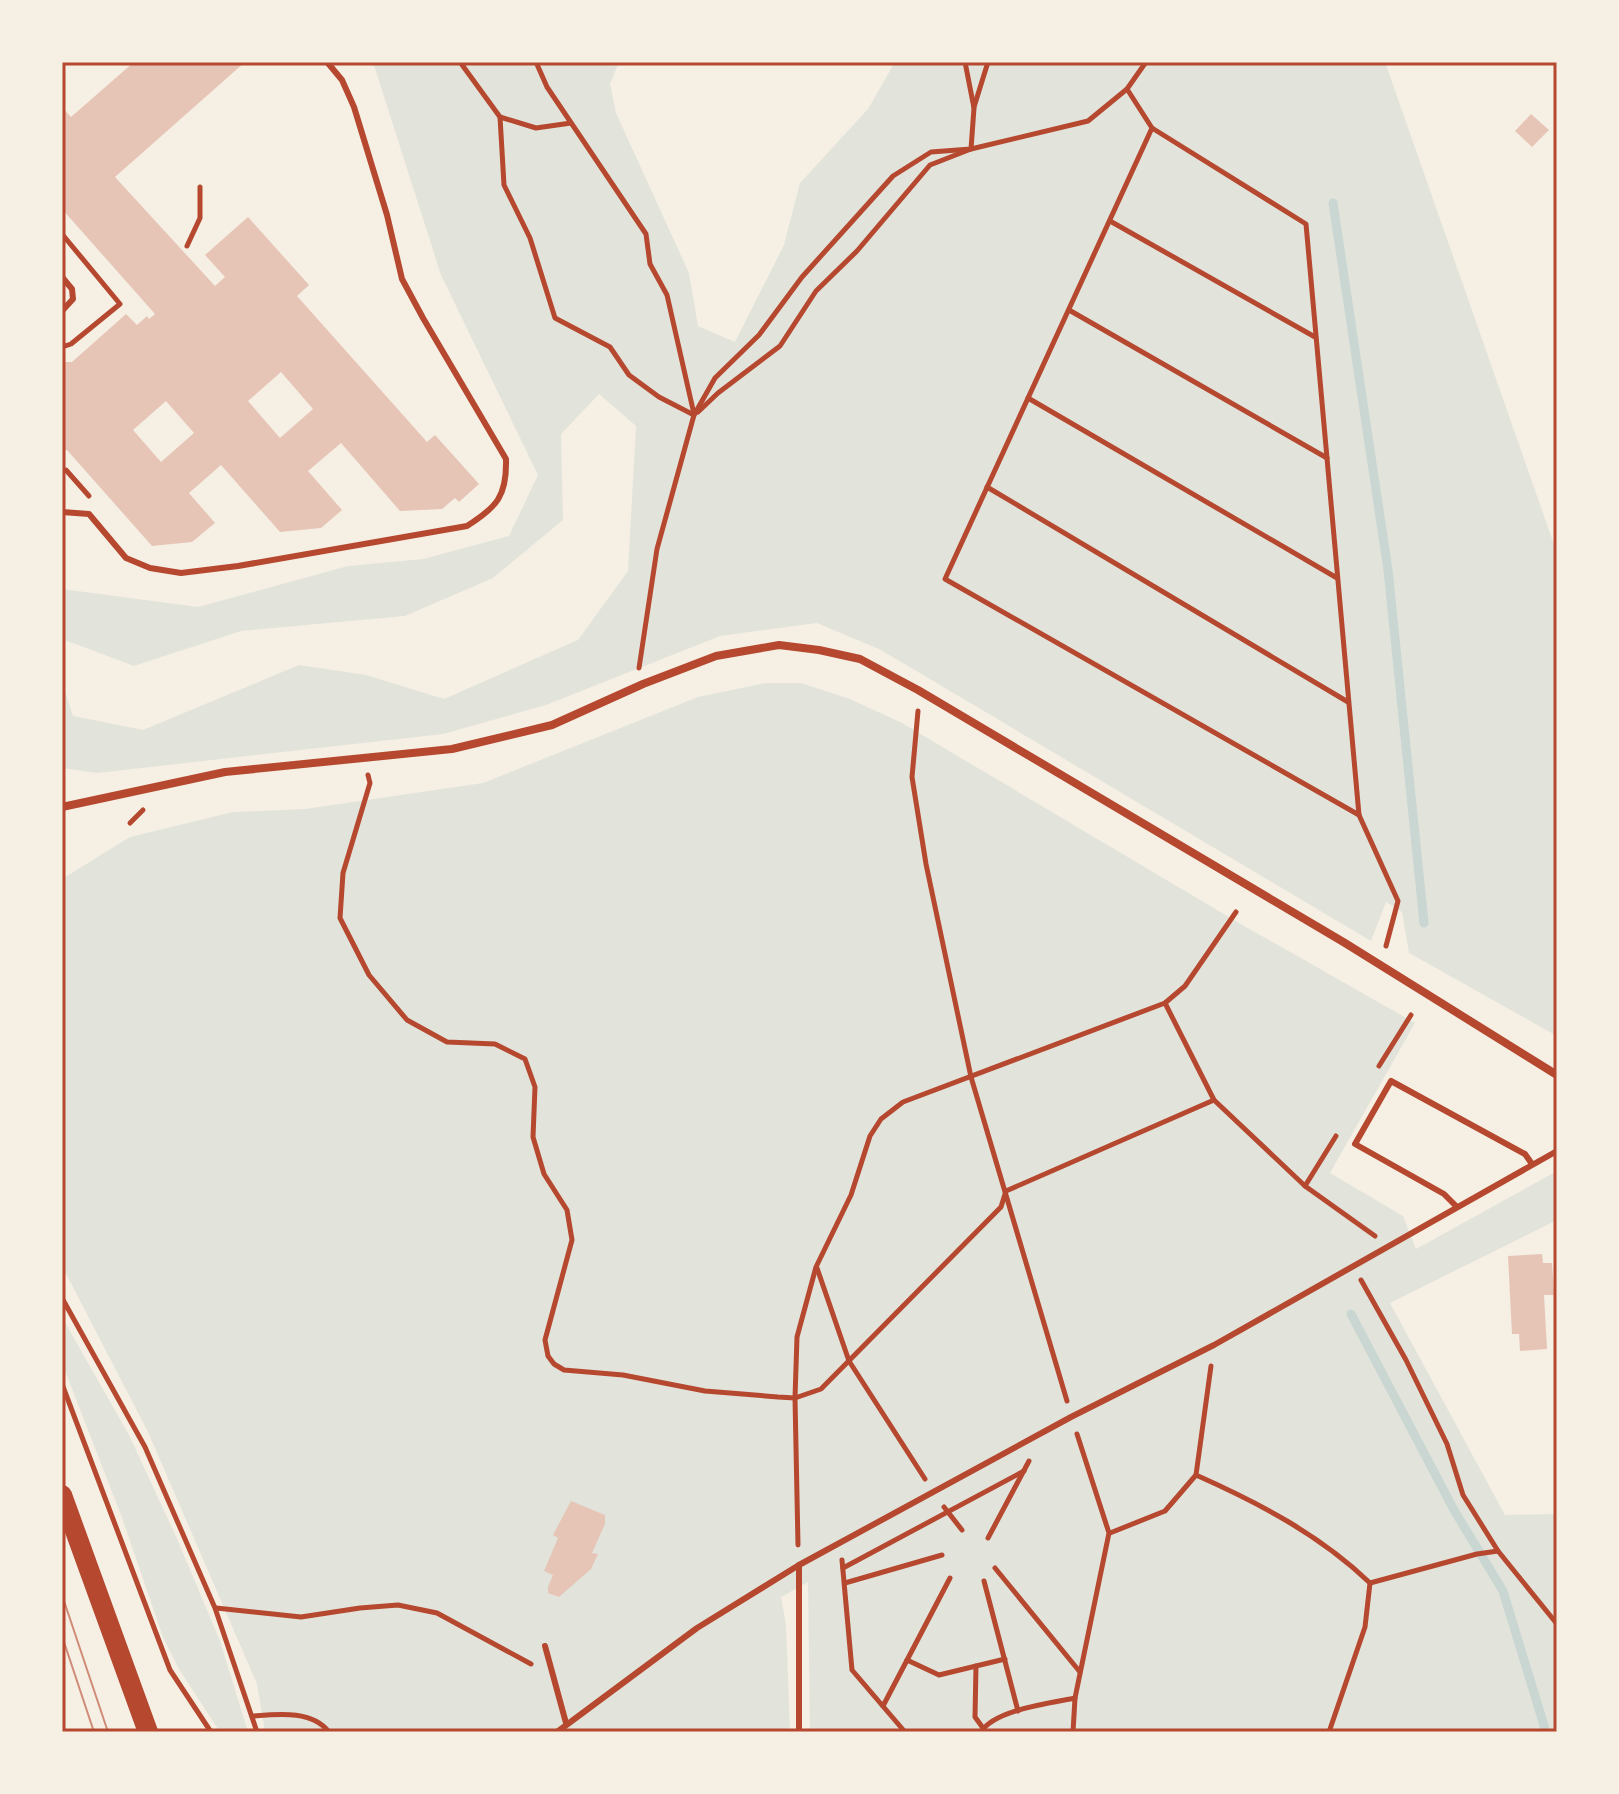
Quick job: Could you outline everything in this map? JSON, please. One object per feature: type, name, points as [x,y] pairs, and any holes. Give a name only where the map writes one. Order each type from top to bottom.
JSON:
[{"type":"main road","points":[[62,1495],[148,1732]]},
{"type":"street","points":[[62,807],[225,772],[452,749],[552,725],[643,684],[716,656],[779,645],[819,650],[860,659],[918,690],[1345,943],[1557,1075]]},
{"type":"lane","points":[[62,512],[89,514],[126,558],[150,568],[181,573],[467,526],[486,514],[502,495],[507,480],[506,459],[402,279],[387,215],[354,107],[342,80],[327,62]]},
{"type":"lane","points":[[62,277],[72,289],[73,299],[62,311]]},
{"type":"lane","points":[[1456,1206],[1444,1194],[1355,1144],[1391,1081],[1525,1154],[1532,1164]]},
{"type":"lane","points":[[557,1732],[697,1628],[799,1565],[1071,1417],[1214,1345],[1557,1151]]},
{"type":"lane","points":[[799,1565],[799,1732]]},
{"type":"lane","points":[[545,1646],[566,1723]]},
{"type":"path","points":[[460,62],[500,117],[504,185],[530,238],[555,318],[610,347],[629,375],[659,397],[694,415]]},
{"type":"path","points":[[536,62],[547,87],[646,234],[650,264],[667,295],[694,415]]},
{"type":"path","points":[[965,62],[974,108]]},
{"type":"path","points":[[971,149],[974,108],[988,62]]},
{"type":"path","points":[[694,415],[780,346],[816,291],[857,251],[930,165],[971,149],[1088,121],[1127,89],[1146,62]]},
{"type":"path","points":[[1127,89],[1152,128],[1306,224],[1359,815],[1398,901],[1386,946]]},
{"type":"path","points":[[500,117],[536,128],[571,123]]},
{"type":"path","points":[[1152,128],[945,579],[1359,815]]},
{"type":"path","points":[[642,652],[657,549],[694,415],[715,378],[759,335],[802,277],[893,176],[931,152],[971,149]]},
{"type":"path","points":[[187,246],[200,218],[200,187]]},
{"type":"path","points":[[1110,221],[1316,338]]},
{"type":"path","points":[[1069,310],[1327,458]]},
{"type":"path","points":[[1028,398],[1338,579]]},
{"type":"path","points":[[987,487],[1349,703]]},
{"type":"path","points":[[919,721],[912,777],[926,864],[971,1077],[1071,1417],[1109,1533],[1075,1698],[1073,1732]]},
{"type":"path","points":[[363,757],[370,783],[343,873],[340,918],[369,975],[407,1020],[447,1042],[495,1044],[525,1059],[535,1087],[533,1137],[544,1174],[567,1210],[572,1240],[545,1340],[548,1356],[564,1370],[623,1375],[705,1391],[795,1398],[821,1389],[1001,1207],[1006,1191],[1214,1100]]},
{"type":"path","points":[[799,1565],[795,1398],[797,1337],[816,1267],[851,1195],[870,1136],[881,1119],[903,1102],[1165,1003],[1185,986],[1236,912]]},
{"type":"path","points":[[1165,1003],[1214,1100],[1305,1186],[1389,1246]]},
{"type":"path","points":[[1352,1265],[1413,1374],[1447,1444],[1463,1495],[1498,1551],[1557,1624]]},
{"type":"path","points":[[816,1267],[849,1361],[934,1493],[962,1530]]},
{"type":"path","points":[[62,1298],[145,1447],[215,1608],[257,1732]]},
{"type":"path","points":[[1109,1533],[1165,1511],[1196,1475],[1214,1345]]},
{"type":"path","points":[[62,1384],[170,1670],[211,1732]]},
{"type":"path","points":[[988,1538],[1045,1432]]},
{"type":"path","points":[[843,1568],[1024,1471]]},
{"type":"path","points":[[1196,1475],[1301,1529],[1342,1556],[1370,1583]]},
{"type":"path","points":[[1370,1583],[1498,1551]]},
{"type":"path","points":[[905,1732],[852,1670],[845,1583],[942,1555]]},
{"type":"path","points":[[995,1568],[1080,1672]]},
{"type":"path","points":[[883,1706],[950,1578]]},
{"type":"path","points":[[984,1581],[1018,1711]]},
{"type":"path","points":[[1329,1732],[1365,1627],[1370,1583]]},
{"type":"path","points":[[215,1608],[301,1617],[398,1605],[437,1613],[553,1675]]},
{"type":"path","points":[[907,1659],[939,1675],[1005,1659]]},
{"type":"path","points":[[976,1666],[975,1717],[982,1730],[990,1721],[1018,1711],[1075,1698]]},
{"type":"path","points":[[253,1716],[283,1714],[310,1719],[329,1732]]},
{"type":"shaded area","points":[[373,62],[619,62],[610,84],[616,113],[689,273],[698,326],[735,342],[784,245],[800,183],[868,109],[895,62],[1385,62],[1557,553],[1557,1036],[1409,953],[1402,912],[1386,902],[1371,941],[881,650],[817,623],[720,636],[546,705],[443,734],[97,773],[62,768],[62,682],[73,716],[143,730],[299,665],[366,675],[444,699],[578,640],[628,571],[636,426],[599,394],[561,434],[563,520],[493,578],[405,616],[241,631],[134,666],[62,639],[62,589],[198,607],[348,566],[423,559],[509,536],[538,475],[441,275]]},
{"type":"shaded area","points":[[765,683],[801,683],[850,699],[902,723],[1239,923],[1415,1023],[1330,1173],[1403,1216],[1416,1249],[1557,1171],[1557,1220],[1390,1303],[1505,1515],[1557,1514],[1557,1732],[810,1732],[808,1582],[781,1597],[786,1625],[790,1732],[265,1732],[257,1684],[148,1432],[62,1266],[62,879],[130,837],[233,812],[305,809],[483,783],[698,697]]},
{"type":"shaded area","points":[[62,1317],[130,1437],[178,1541],[220,1641],[248,1732],[220,1732],[179,1669],[163,1637],[121,1515],[62,1363]]},
{"type":"building","points":[[134,62],[245,62],[115,177],[215,286],[225,277],[205,255],[248,217],[309,285],[297,296],[427,442],[435,435],[479,484],[459,502],[455,498],[442,509],[400,511],[341,443],[308,471],[342,510],[321,528],[280,532],[221,465],[189,493],[215,523],[192,542],[152,546],[67,450],[62,451],[62,362],[72,362],[126,314],[137,325],[147,316],[149,319],[155,314],[62,209],[62,107],[71,117]],"holes":[[[281,372],[313,409],[280,438],[248,401]],[[166,401],[194,433],[161,462],[133,430]]]},
{"type":"building","points":[[1531,114],[1549,130],[1532,147],[1515,131]]},
{"type":"building","points":[[1542,1254],[1543,1263],[1552,1263],[1554,1295],[1544,1295],[1547,1349],[1520,1351],[1519,1334],[1512,1334],[1508,1256]]},
{"type":"building","points":[[571,1501],[605,1515],[605,1524],[592,1553],[598,1554],[591,1569],[559,1597],[548,1593],[553,1575],[544,1571],[558,1538],[553,1535]]},
{"type":"waterway","points":[[1333,203],[1388,570],[1424,923]]},
{"type":"waterway","points":[[1351,1314],[1454,1510],[1503,1591],[1546,1732]]},
{"type":"tram line","points":[[62,1595],[108,1732]]},
{"type":"tram line","points":[[62,1636],[94,1732]]}]
